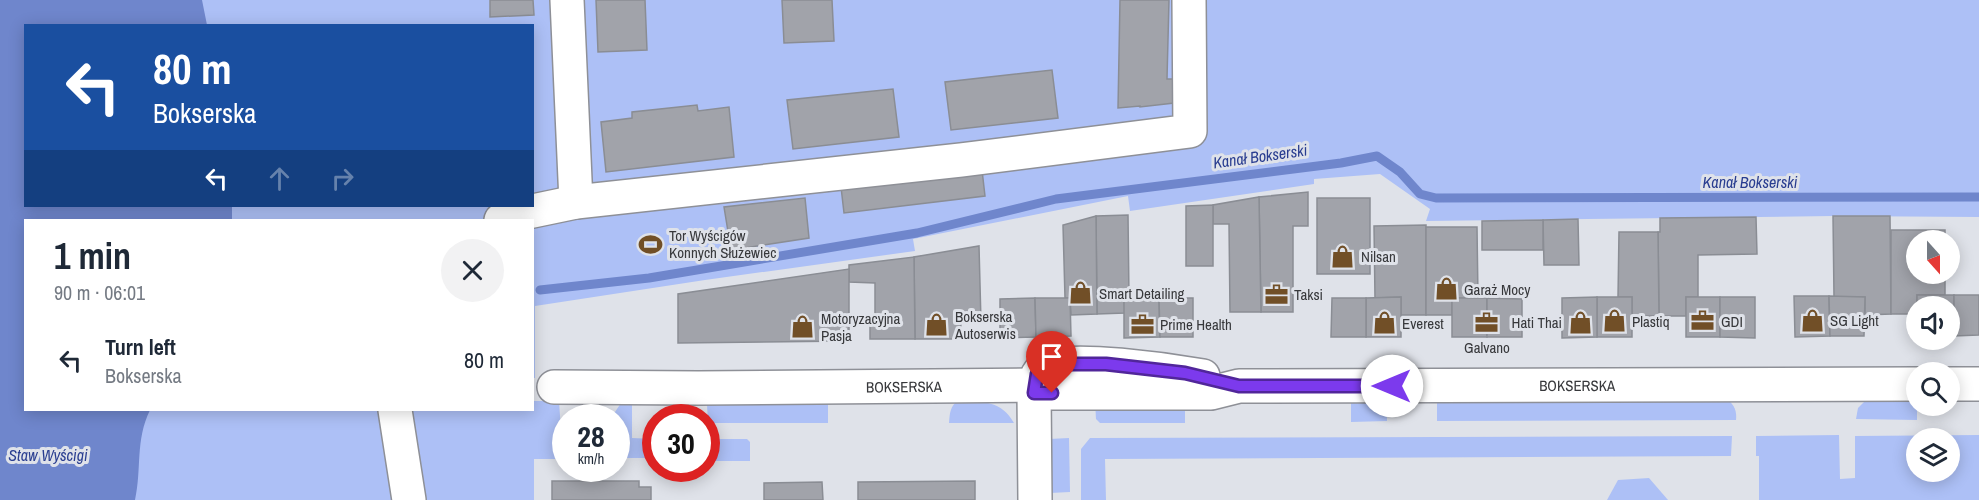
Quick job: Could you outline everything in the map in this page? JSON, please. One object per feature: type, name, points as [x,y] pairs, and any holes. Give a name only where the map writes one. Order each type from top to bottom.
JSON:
[{"type":"street","points":[[567,0],[576,202]]},
{"type":"street","points":[[504,219],[576,202],[961,160],[1190,131],[1188,0]]},
{"type":"street","name":"BOKSERSKA","points":[[554,387],[1034,389],[1037,374],[1049,366],[1086,364],[1185,373],[1239,386],[1906,384]]},
{"type":"street","points":[[1960,384],[1979,384]]},
{"type":"street","points":[[1034,389],[1035,500]]},
{"type":"street","points":[[395,411],[409,500]]},
{"type":"shaded area","name":"Tor Wyścigów Konnych Służewiec","points":[[0,0],[1979,0],[1979,217],[1833,216],[1426,221],[1430,209],[1380,174],[1314,179],[1314,184],[1130,211],[1128,196],[913,239],[915,251],[535,306],[535,378],[534,219],[24,219],[24,411],[534,411],[534,401],[559,401],[559,404],[552,404],[552,459],[534,459],[534,500],[0,500]]},
{"type":"shaded area","points":[[1869,397],[1906,397],[1906,416],[1917,416],[1917,420],[1856,419],[1858,408]]},
{"type":"shaded area","points":[[1725,398],[1734,407],[1736,420],[1437,421],[1437,399]]},
{"type":"shaded area","points":[[1386,399],[1387,421],[1351,422],[1351,400]]},
{"type":"shaded area","points":[[959,400],[997,406],[1004,410],[1014,423],[949,423],[951,410]]},
{"type":"shaded area","points":[[1185,400],[1185,423],[1100,423],[1096,419],[1095,401]]},
{"type":"shaded area","points":[[632,401],[632,438],[642,438],[642,458],[630,458],[630,404],[621,403]]},
{"type":"shaded area","points":[[828,402],[828,423],[720,423],[720,404],[707,404]]},
{"type":"shaded area","points":[[1839,435],[1840,479],[1855,478],[1855,436],[1906,436],[1906,482],[1960,482],[1960,435],[1979,435],[1979,500],[1759,500],[1759,456],[1756,456],[1756,436]]},
{"type":"shaded area","points":[[1732,436],[1731,456],[1105,459],[1106,500],[1081,500],[1081,449],[1090,438]]},
{"type":"shaded area","points":[[1069,438],[1070,492],[1050,493],[1049,439]]},
{"type":"shaded area","points":[[720,439],[747,439],[750,442],[750,461],[720,461]]},
{"type":"shaded area","points":[[1649,478],[1668,500],[1607,500],[1618,480]]},
{"type":"water","name":"Staw Wyścigi","points":[[0,0],[202,0],[207,24],[24,24],[24,207],[232,207],[232,219],[24,219],[24,411],[150,411],[142,433],[135,500],[0,500]]},
{"type":"building","points":[[490,0],[533,0],[534,15],[490,17]]},
{"type":"building","points":[[596,0],[645,0],[647,50],[598,52]]},
{"type":"building","points":[[782,0],[832,0],[834,41],[784,43]]},
{"type":"building","points":[[1120,0],[1169,0],[1167,79],[1175,79],[1174,103],[1118,108]]},
{"type":"building","points":[[1052,70],[1058,118],[951,130],[945,82]]},
{"type":"building","points":[[893,89],[899,137],[793,149],[787,100]]},
{"type":"building","points":[[697,105],[698,111],[729,107],[734,157],[606,172],[601,122],[632,118],[632,112]]},
{"type":"building","points":[[982,170],[985,196],[844,213],[841,187]]},
{"type":"building","points":[[1308,192],[1308,226],[1293,226],[1293,312],[1261,312],[1259,197]]},
{"type":"building","points":[[1259,197],[1261,312],[1230,312],[1229,224],[1213,224],[1213,205]]},
{"type":"building","points":[[805,198],[809,238],[731,250],[724,207]]},
{"type":"building","points":[[1317,198],[1370,198],[1370,274],[1317,274]]},
{"type":"building","points":[[1213,205],[1213,266],[1186,266],[1186,206]]},
{"type":"building","points":[[1128,215],[1129,298],[1124,298],[1125,313],[1097,314],[1096,216]]},
{"type":"building","points":[[1096,216],[1097,314],[1071,315],[1070,298],[1065,298],[1063,225]]},
{"type":"building","points":[[1833,216],[1890,216],[1891,314],[1865,315],[1865,297],[1834,297]]},
{"type":"building","points":[[1756,217],[1757,254],[1698,255],[1698,297],[1686,297],[1686,316],[1659,316],[1658,232],[1660,232],[1660,218]]},
{"type":"building","points":[[1578,219],[1579,265],[1544,265],[1543,220]]},
{"type":"building","points":[[1543,220],[1543,250],[1482,250],[1482,221]]},
{"type":"building","points":[[1426,225],[1426,315],[1401,315],[1401,297],[1375,298],[1374,226]]},
{"type":"building","points":[[1426,227],[1477,227],[1478,298],[1452,298],[1452,315],[1426,315]]},
{"type":"building","points":[[1891,230],[1906,230],[1906,284],[1945,284],[1945,295],[1906,296],[1906,314],[1891,314]]},
{"type":"building","points":[[1619,232],[1658,232],[1659,316],[1632,316],[1632,297],[1618,297]]},
{"type":"building","points":[[979,246],[981,322],[961,323],[960,339],[915,339],[914,257]]},
{"type":"building","points":[[914,257],[915,339],[870,339],[870,322],[875,322],[875,283],[849,282],[849,265]]},
{"type":"building","points":[[849,269],[849,341],[678,343],[678,294]]},
{"type":"building","points":[[1917,295],[1954,295],[1954,296]]},
{"type":"building","points":[[1979,295],[1979,335],[1960,336],[1960,296],[1954,296]]},
{"type":"building","points":[[1794,296],[1829,296],[1830,336],[1795,337]]},
{"type":"building","points":[[1829,296],[1865,297],[1864,336],[1830,336]]},
{"type":"building","points":[[1401,297],[1401,337],[1366,337],[1366,298]]},
{"type":"building","points":[[1597,297],[1632,297],[1632,337],[1597,337]]},
{"type":"building","points":[[1597,297],[1597,337],[1562,338],[1562,298]]},
{"type":"building","points":[[1686,297],[1720,297],[1720,337],[1686,337]]},
{"type":"building","points":[[1720,297],[1755,297],[1755,338],[1720,337]]},
{"type":"building","points":[[1035,298],[1036,337],[1000,338],[1000,299]]},
{"type":"building","points":[[1035,298],[1070,298],[1071,336],[1036,337]]},
{"type":"building","points":[[1124,298],[1159,298],[1160,337],[1124,338]]},
{"type":"building","points":[[1159,298],[1193,298],[1193,337],[1160,337]]},
{"type":"building","points":[[1332,298],[1366,298],[1366,337],[1331,337]]},
{"type":"building","points":[[1452,298],[1487,298],[1487,337],[1452,337]]},
{"type":"building","points":[[1487,298],[1522,299],[1522,337],[1487,337]]},
{"type":"building","points":[[639,481],[639,487],[651,487],[651,500],[552,500],[552,482]]},
{"type":"building","points":[[975,481],[975,500],[858,500],[858,482]]},
{"type":"building","points":[[822,482],[823,500],[764,500],[764,483]]},
{"type":"waterway","name":"Kanał Bokserski","points":[[540,290],[649,278],[917,233],[1056,199],[1341,163],[1377,156],[1400,172],[1420,194],[1436,198],[1979,197]]},
{"type":"place","name":"Tor Wyścigów Konnych Służewiec","points":[[651,244]]},
{"type":"place","name":"Nilsan","points":[[1343,256]]},
{"type":"place","name":"Garaż Mocy","points":[[1446,289]]},
{"type":"place","name":"Smart Detailing","points":[[1081,293]]},
{"type":"place","name":"Taksi","points":[[1276,294]]},
{"type":"place","name":"SG Light","points":[[1812,320]]},
{"type":"place","name":"Plastiq","points":[[1614,321]]},
{"type":"place","name":"GDI","points":[[1703,321]]},
{"type":"place","name":"Hati Thai","points":[[1580,322]]},
{"type":"place","name":"Everest","points":[[1384,323]]},
{"type":"place","name":"Galvano","points":[[1487,323]]},
{"type":"place","name":"Prime Health","points":[[1142,324]]},
{"type":"place","name":"Bokserska Autoserwis","points":[[937,325]]},
{"type":"place","name":"Motoryzacyjna Pasja","points":[[803,327]]},
{"type":"route","points":[[1052,393],[1034,393],[1035,379],[1042,369],[1060,364],[1106,364],[1185,373],[1239,386],[1392,386]]}]
